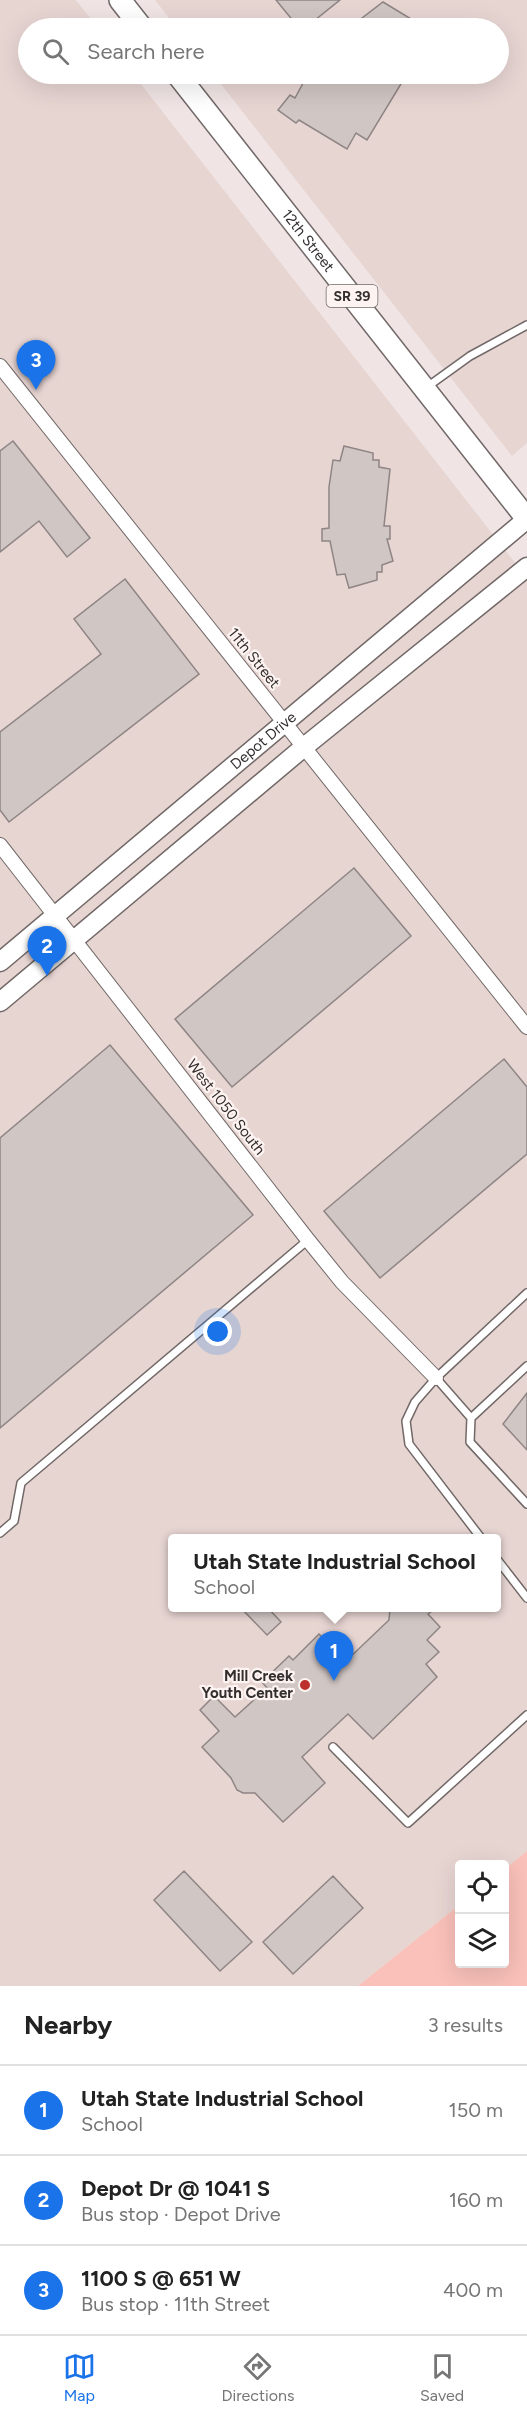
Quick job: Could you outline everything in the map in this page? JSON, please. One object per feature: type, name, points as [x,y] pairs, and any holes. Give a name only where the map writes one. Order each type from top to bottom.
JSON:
[{"type":"main road","points":[[120,0],[134,18]]},
{"type":"main road","name":"12th Street","points":[[185,84],[527,519]]},
{"type":"main road","name":"Depot Drive","points":[[0,962],[527,519]]},
{"type":"main road","points":[[0,1002],[304,747],[527,567]]},
{"type":"street","name":"11th Street","points":[[0,366],[527,1027]]},
{"type":"street","name":"West 1050 South","points":[[0,845],[342,1282],[436,1378]]},
{"type":"lane","points":[[425,388],[470,356],[527,325]]},
{"type":"lane","points":[[0,1533],[14,1521],[21,1483],[308,1240]]},
{"type":"lane","points":[[477,1534],[410,1444],[406,1421],[415,1402],[436,1378],[527,1293]]},
{"type":"lane","points":[[471,1418],[527,1366]]},
{"type":"lane","points":[[436,1378],[471,1418],[470,1442],[527,1504]]},
{"type":"lane","points":[[501,1564],[527,1598]]},
{"type":"lane","points":[[333,1746],[408,1823],[527,1715]]},
{"type":"shaded area","points":[[0,0],[76,0],[90,18],[18,18],[18,84],[141,84],[527,578],[527,1851],[509,1866],[509,1860],[455,1860],[455,1908],[358,1986],[0,1986]]},
{"type":"shaded area","points":[[155,0],[527,0],[527,443],[512,456],[221,84],[509,84],[509,18],[169,18]]},
{"type":"shaded area","points":[[527,1851],[527,1986],[358,1986],[455,1908],[455,1968],[509,1968],[509,1866]]},
{"type":"building","points":[[276,0],[340,0],[318,18],[291,18]]},
{"type":"building","points":[[383,2],[409,18],[362,18]]},
{"type":"building","points":[[303,84],[401,84],[367,140],[356,133],[347,149],[299,120],[296,123],[278,110],[290,95],[295,98]]},
{"type":"building","points":[[13,441],[90,538],[67,557],[39,521],[0,552],[0,451]]},
{"type":"building","points":[[344,446],[373,453],[373,460],[379,460],[379,467],[390,469],[384,526],[390,526],[390,539],[387,539],[393,561],[382,565],[382,572],[377,572],[377,580],[349,588],[345,574],[337,575],[330,541],[322,541],[322,529],[329,528],[329,487],[333,460],[340,461]]},
{"type":"building","points":[[125,579],[199,674],[9,822],[0,810],[0,732],[101,654],[74,619]]},
{"type":"building","points":[[354,868],[411,936],[232,1087],[175,1019]]},
{"type":"building","points":[[110,1045],[253,1215],[0,1428],[0,1138]]},
{"type":"building","points":[[504,1059],[527,1087],[527,1154],[380,1278],[324,1211]]},
{"type":"building","points":[[527,1393],[527,1450],[503,1424]]},
{"type":"building","points":[[245,1612],[272,1612],[281,1622],[267,1635]]},
{"type":"building","points":[[390,1612],[431,1612],[428,1614],[440,1627],[427,1640],[439,1652],[426,1664],[437,1677],[373,1739],[348,1714],[302,1757],[325,1783],[283,1822],[255,1793],[243,1793],[237,1790],[231,1778],[202,1747],[219,1731],[200,1710],[214,1696],[235,1717],[267,1688],[262,1682],[289,1656],[293,1660],[319,1634],[345,1662],[389,1620]]},
{"type":"building","points":[[184,1871],[252,1942],[220,1971],[154,1900]]},
{"type":"building","points":[[333,1876],[363,1908],[293,1974],[263,1942]]},
{"type":"place","name":"1100 S @ 651 W","points":[[36,390]]},
{"type":"place","name":"Depot Dr @ 1041 S","points":[[47,976]]},
{"type":"place","name":"Utah State Industrial School","points":[[334,1681]]},
{"type":"place","name":"Mill Creek Youth Center","points":[[305,1685]]}]
